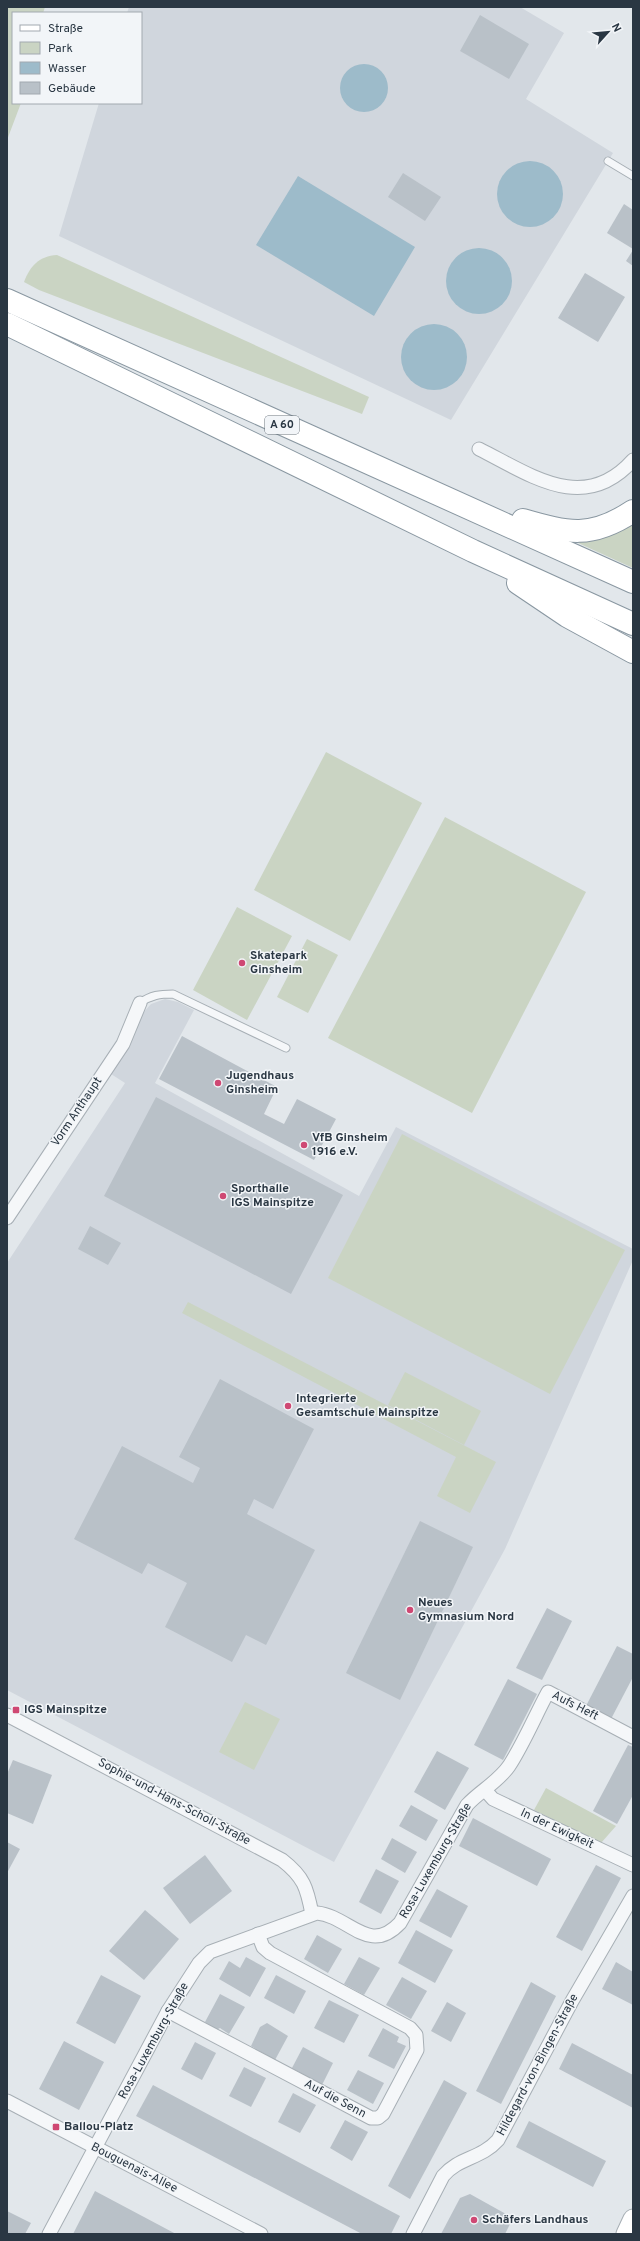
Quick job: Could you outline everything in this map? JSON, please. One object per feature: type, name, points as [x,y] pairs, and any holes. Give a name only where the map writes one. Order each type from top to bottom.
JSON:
[{"type":"highway","name":"A 60","points":[[15,304],[443,495],[633,582]]},
{"type":"highway","name":"A 60","points":[[10,325],[473,551],[633,624]]},
{"type":"highway","points":[[443,495],[563,531],[589,531],[617,521],[633,511]]},
{"type":"highway","points":[[473,551],[532,593],[633,657]]},
{"type":"highway","points":[[605,638],[633,652]]},
{"type":"main road","points":[[626,2234],[633,2219]]},
{"type":"street","points":[[479,449],[555,486],[572,488],[594,487],[611,478],[633,460]]},
{"type":"street","name":"Vorm Anthaupt","points":[[7,1218],[123,1044],[140,1003]]},
{"type":"street","name":"Aufs Heft","points":[[509,1766],[548,1692],[633,1736]]},
{"type":"street","name":"Sophie-und-Hans-Scholl-Straße","points":[[8,1718],[282,1860],[295,1870],[302,1879],[307,1889],[312,1914]]},
{"type":"street","name":"Rosa-Luxemburg-Straße","points":[[49,2234],[168,2011],[199,1963],[210,1952],[312,1914],[322,1914],[366,1935],[376,1937],[385,1935],[400,1923],[467,1805],[485,1790],[509,1766]]},
{"type":"street","name":"In der Ewigkeit","points":[[485,1790],[493,1799],[633,1865]]},
{"type":"street","name":"Hildegard-von-Bingen-Straße","points":[[413,2234],[443,2176],[449,2169],[457,2164],[485,2153],[498,2140],[572,2001],[633,1896]]},
{"type":"street","name":"Auf die Senn","points":[[168,2011],[371,2118],[378,2118],[383,2114],[417,2050],[416,2036],[410,2028],[270,1953],[263,1947],[258,1934]]},
{"type":"street","name":"Bouguenais-Allee","points":[[7,2101],[261,2234]]},
{"type":"lane","points":[[608,161],[633,176]]},
{"type":"lane","points":[[140,1003],[159,994],[173,994],[286,1048]]},
{"type":"shaded area","points":[[129,7],[520,7],[564,33],[526,99],[613,153],[451,420],[59,236],[99,104],[142,104],[142,12],[127,12]]},
{"type":"shaded area","name":"Integrierte Gesamtschule Mainspitze","points":[[165,999],[178,1002],[194,1010],[155,1083],[359,1196],[396,1127],[633,1249],[633,1260],[505,1549],[334,1862],[7,1690],[7,1263],[125,1083],[111,1074],[127,1049],[142,1014],[151,1004]]},
{"type":"green space","points":[[7,7],[45,7],[43,12],[12,12],[12,104],[21,104],[7,140]]},
{"type":"green space","points":[[57,255],[369,397],[362,414],[39,290],[24,282],[29,271],[36,263],[45,257]]},
{"type":"green space","points":[[633,520],[633,568],[576,542],[590,540]]},
{"type":"green space","points":[[326,752],[422,803],[350,941],[254,890]]},
{"type":"green space","points":[[445,817],[586,892],[472,1113],[328,1038]]},
{"type":"green space","name":"Skatepark Ginsheim","points":[[237,907],[292,936],[247,1020],[193,990]]},
{"type":"green space","points":[[307,939],[338,955],[308,1013],[277,997]]},
{"type":"green space","points":[[402,1134],[625,1250],[550,1394],[328,1278]]},
{"type":"green space","points":[[188,1302],[496,1462],[470,1513],[437,1496],[456,1457],[182,1313]]},
{"type":"green space","points":[[405,1372],[481,1411],[464,1445],[388,1405]]},
{"type":"green space","points":[[245,1702],[280,1719],[254,1770],[219,1752]]},
{"type":"green space","points":[[546,1788],[616,1826],[601,1843],[534,1810]]},
{"type":"water","points":[[359,64],[369,64],[378,68],[384,74],[387,79],[387,97],[378,108],[369,112],[359,112],[350,108],[344,102],[340,93],[340,83],[344,74],[350,68]]},
{"type":"water","points":[[530,161],[543,164],[553,171],[560,181],[563,194],[560,207],[553,217],[543,224],[530,227],[517,224],[507,217],[500,207],[497,194],[500,181],[507,171],[517,164]]},
{"type":"water","points":[[298,176],[415,247],[374,316],[256,245]]},
{"type":"water","points":[[479,248],[492,251],[502,258],[509,268],[512,281],[509,294],[502,304],[492,311],[479,314],[466,311],[456,304],[449,294],[446,281],[449,268],[456,258],[466,251]]},
{"type":"water","points":[[427,324],[441,324],[453,329],[462,338],[467,350],[465,370],[458,381],[441,390],[427,390],[415,385],[406,376],[401,364],[401,350],[406,338],[415,329]]},
{"type":"building","points":[[480,15],[529,44],[509,79],[460,51]]},
{"type":"building","points":[[403,173],[441,197],[425,221],[388,197]]},
{"type":"building","points":[[624,204],[633,210],[633,249],[607,233]]},
{"type":"building","points":[[633,250],[633,266],[626,261]]},
{"type":"building","points":[[585,273],[625,297],[598,342],[558,318]]},
{"type":"building","name":"Jugendhaus Ginsheim","points":[[182,1036],[277,1087],[264,1114],[284,1124],[297,1099],[336,1119],[314,1160],[159,1079]]},
{"type":"building","name":"Sporthalle IGS Mainspitze","points":[[156,1097],[343,1195],[291,1294],[104,1196]]},
{"type":"building","points":[[90,1226],[121,1243],[108,1265],[78,1249]]},
{"type":"building","points":[[220,1379],[314,1429],[273,1509],[254,1499],[247,1514],[315,1550],[266,1645],[246,1635],[232,1662],[165,1627],[187,1583],[148,1563],[142,1574],[74,1539],[122,1446],[193,1483],[200,1468],[179,1457]]},
{"type":"building","name":"Neues Gymnasium Nord","points":[[420,1521],[473,1547],[400,1700],[346,1673]]},
{"type":"building","points":[[547,1608],[572,1621],[542,1680],[516,1668]]},
{"type":"building","points":[[617,1646],[633,1654],[633,1677],[611,1719],[586,1706]]},
{"type":"building","points":[[508,1679],[537,1694],[503,1760],[474,1745]]},
{"type":"building","points":[[628,1745],[633,1747],[633,1795],[617,1824],[593,1811]]},
{"type":"building","points":[[437,1751],[469,1768],[445,1810],[414,1792]]},
{"type":"building","points":[[13,1760],[52,1775],[33,1824],[7,1813],[7,1774]]},
{"type":"building","points":[[411,1805],[438,1820],[426,1841],[399,1826]]},
{"type":"building","points":[[473,1818],[551,1859],[537,1886],[459,1846]]},
{"type":"building","points":[[392,1838],[417,1852],[405,1873],[381,1859]]},
{"type":"building","points":[[7,1842],[20,1849],[7,1873]]},
{"type":"building","points":[[205,1855],[232,1891],[190,1924],[163,1888]]},
{"type":"building","points":[[596,1865],[621,1878],[582,1951],[556,1937]]},
{"type":"building","points":[[376,1869],[399,1881],[381,1914],[359,1902]]},
{"type":"building","points":[[437,1889],[468,1906],[451,1938],[419,1921]]},
{"type":"building","points":[[145,1910],[179,1939],[144,1980],[109,1951]]},
{"type":"building","points":[[416,1930],[453,1950],[435,1983],[398,1963]]},
{"type":"building","points":[[317,1935],[342,1949],[328,1973],[304,1959]]},
{"type":"building","points":[[246,1957],[266,1968],[250,1997],[219,1979],[229,1961],[240,1968]]},
{"type":"building","points":[[359,1957],[380,1968],[364,1995],[344,1984]]},
{"type":"building","points":[[616,1962],[633,1972],[633,2005],[602,1989]]},
{"type":"building","points":[[101,1975],[141,1996],[115,2044],[76,2023]]},
{"type":"building","points":[[276,1975],[306,1991],[294,2014],[264,1998]]},
{"type":"building","points":[[402,1977],[427,1991],[411,2019],[386,2005]]},
{"type":"building","points":[[531,1982],[556,1996],[501,2104],[476,2091]]},
{"type":"building","points":[[220,1994],[245,2007],[229,2034],[220,2028],[216,2030],[205,2022]]},
{"type":"building","points":[[329,2000],[359,2015],[344,2043],[314,2028]]},
{"type":"building","points":[[447,2002],[466,2013],[451,2042],[431,2031]]},
{"type":"building","points":[[267,2023],[288,2036],[275,2060],[251,2046],[260,2027]]},
{"type":"building","points":[[383,2028],[399,2037],[397,2042],[406,2046],[394,2069],[368,2056]]},
{"type":"building","points":[[64,2041],[104,2062],[79,2110],[39,2089]]},
{"type":"building","points":[[195,2042],[216,2053],[202,2080],[181,2069]]},
{"type":"building","points":[[572,2043],[633,2075],[633,2108],[559,2069]]},
{"type":"building","points":[[303,2047],[333,2063],[322,2085],[292,2068]]},
{"type":"building","points":[[244,2067],[266,2078],[251,2107],[229,2096]]},
{"type":"building","points":[[358,2070],[384,2083],[373,2104],[347,2090]]},
{"type":"building","points":[[444,2080],[467,2093],[410,2199],[388,2186]]},
{"type":"building","points":[[153,2085],[400,2216],[391,2234],[362,2234],[136,2116]]},
{"type":"building","points":[[293,2093],[316,2105],[300,2133],[278,2122]]},
{"type":"building","points":[[345,2120],[368,2132],[352,2161],[330,2148]]},
{"type":"building","points":[[529,2121],[606,2161],[593,2187],[516,2147]]},
{"type":"building","points":[[95,2191],[176,2234],[73,2234]]},
{"type":"building","name":"Schäfers Landhaus","points":[[470,2194],[513,2218],[505,2234],[441,2234],[460,2198]]},
{"type":"building","points":[[7,2211],[31,2223],[25,2234],[7,2234]]},
{"type":"place","name":"Skatepark Ginsheim","points":[[242,963]]},
{"type":"place","name":"Jugendhaus Ginsheim","points":[[218,1083]]},
{"type":"place","name":"VfB Ginsheim 1916 e.V.","points":[[304,1145]]},
{"type":"place","name":"Sporthalle IGS Mainspitze","points":[[223,1196]]},
{"type":"place","name":"Integrierte Gesamtschule Mainspitze","points":[[288,1406]]},
{"type":"place","name":"Neues Gymnasium Nord","points":[[410,1610]]},
{"type":"place","name":"IGS Mainspitze","points":[[16,1710]]},
{"type":"place","name":"Ballou-Platz","points":[[56,2127]]},
{"type":"place","name":"Schäfers Landhaus","points":[[474,2220]]}]
